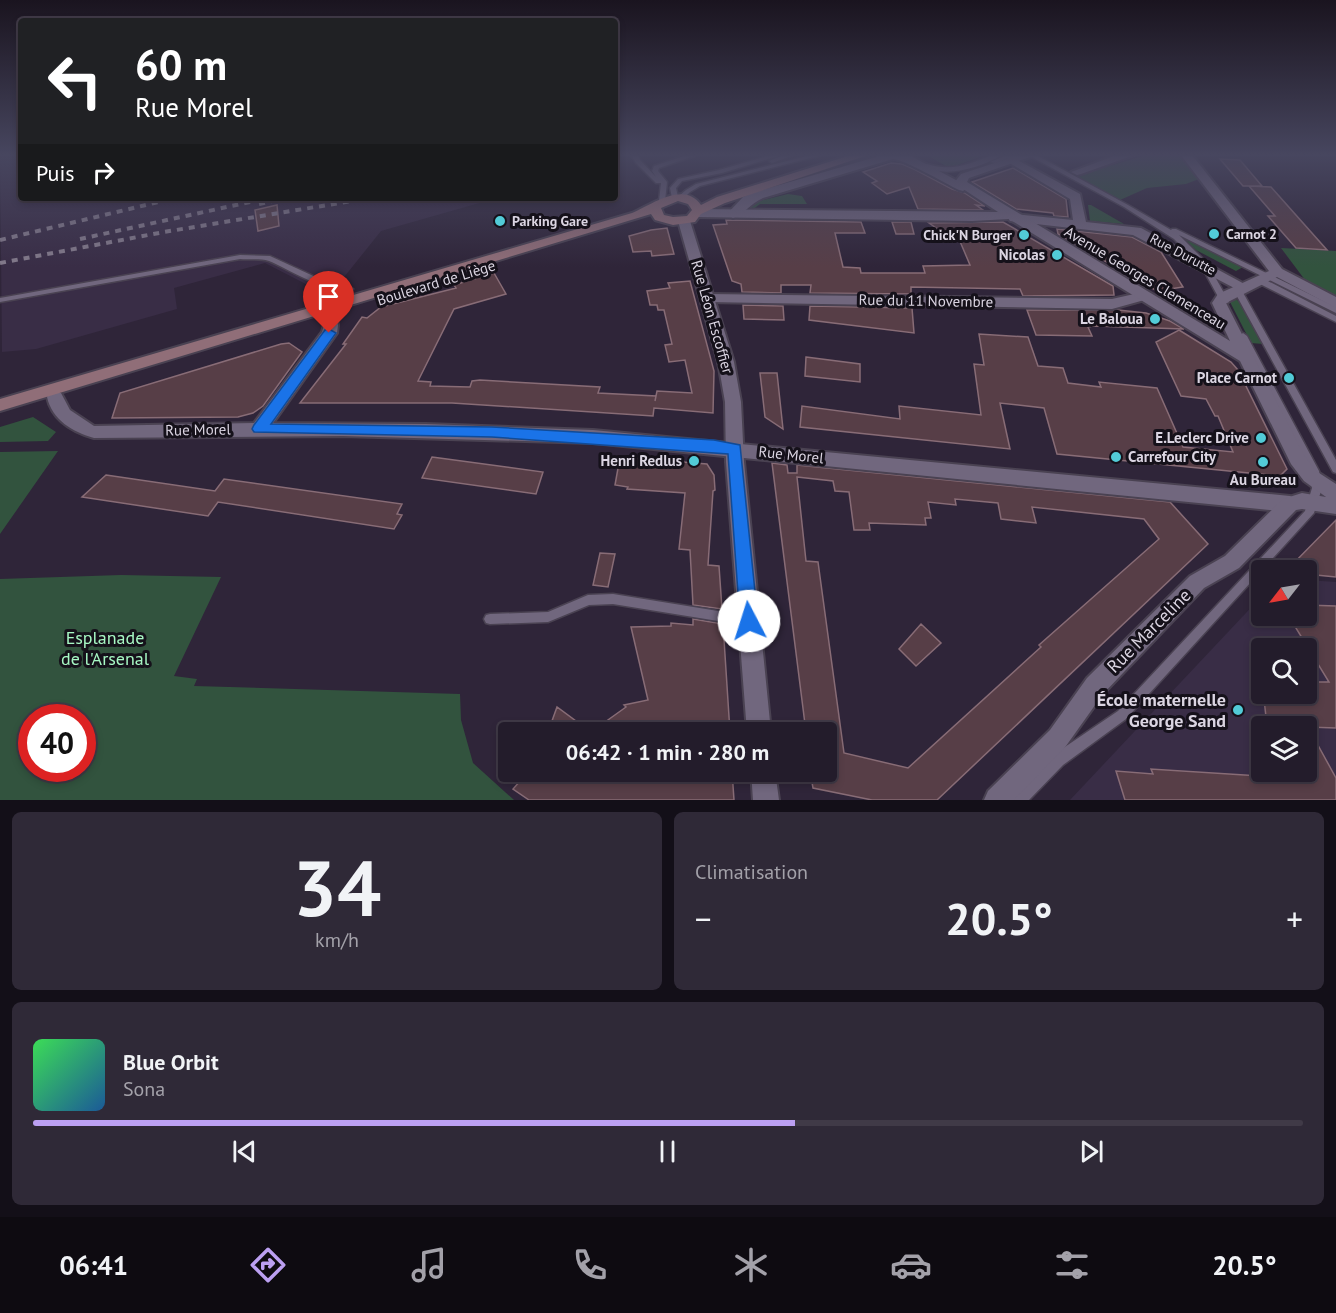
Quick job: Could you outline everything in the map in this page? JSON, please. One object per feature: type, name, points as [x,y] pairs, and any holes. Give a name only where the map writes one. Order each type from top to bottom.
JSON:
[{"type":"main road","name":"Boulevard de Liège","points":[[0,413],[636,216],[672,201],[715,192]]},
{"type":"main road","name":"Boulevard de Liège","points":[[0,405],[636,224],[693,215],[716,202],[744,192]]},
{"type":"main road","points":[[666,220],[656,214],[672,201],[696,205],[693,215]]},
{"type":"street","points":[[733,214],[747,200],[768,192]]},
{"type":"street","name":"Avenue Georges Clemenceau","points":[[972,192],[1245,357]]},
{"type":"street","points":[[1071,192],[1076,196],[1080,225]]},
{"type":"street","points":[[1211,192],[1270,277],[1336,303]]},
{"type":"street","name":"Rue Durutte","points":[[693,215],[1011,216],[1142,233],[1205,266],[1240,288]]},
{"type":"street","name":"Rue Léon Escoffier","points":[[693,215],[708,298],[729,374],[758,722]]},
{"type":"street","points":[[1270,277],[1240,288],[1223,297],[1219,303],[1297,459],[1317,481],[1336,494]]},
{"type":"street","name":"Rue du 11 Novembre","points":[[708,298],[1112,304],[1143,296]]},
{"type":"street","points":[[259,429],[329,333],[332,325],[328,312]]},
{"type":"street","name":"Rue Morel","points":[[55,397],[56,405],[61,411],[83,428],[93,432],[259,429],[492,432],[714,446],[1290,504]]},
{"type":"street","points":[[1290,504],[1302,501],[1336,506]]},
{"type":"street","name":"Rue Marceline","points":[[997,800],[1058,738],[1102,678],[1197,582],[1232,562],[1290,504]]},
{"type":"street","points":[[764,782],[766,800]]},
{"type":"lane","points":[[667,192],[672,201]]},
{"type":"lane","points":[[672,201],[673,192]]},
{"type":"lane","points":[[672,201],[685,192]]},
{"type":"lane","points":[[1095,192],[1336,310]]},
{"type":"lane","points":[[1019,800],[1058,760],[1122,715],[1302,523],[1314,503],[1317,481],[1308,460],[1205,266],[1177,237],[1146,218]]},
{"type":"lane","points":[[0,300],[240,257],[267,258],[334,288],[349,289]]},
{"type":"lane","points":[[1270,277],[1292,297]]},
{"type":"lane","points":[[1270,277],[1292,297],[1336,319]]},
{"type":"lane","points":[[1240,288],[1336,469]]},
{"type":"lane","points":[[490,619],[548,617],[588,600],[613,599],[749,621]]},
{"type":"shaded area","points":[[0,192],[18,192],[18,201],[486,201],[381,231],[329,296],[265,263],[174,288],[177,309],[36,349],[2,352]]},
{"type":"shaded area","name":"École maternelle George Sand","points":[[1317,581],[1336,582],[1336,800],[1070,800],[1251,608],[1251,626],[1317,626]]},
{"type":"green space","points":[[1106,192],[1137,192],[1120,200]]},
{"type":"green space","points":[[788,194],[802,196],[807,204],[760,204],[752,210],[749,209],[755,202]]},
{"type":"green space","points":[[1088,205],[1091,205],[1124,224],[1090,221]]},
{"type":"green space","points":[[1172,232],[1243,267],[1236,271],[1196,250]]},
{"type":"green space","points":[[1281,248],[1336,251],[1336,297],[1305,280]]},
{"type":"green space","points":[[1228,298],[1234,298],[1240,302],[1263,344],[1251,343]]},
{"type":"green space","points":[[33,417],[56,432],[48,441],[0,442],[0,427]]},
{"type":"green space","points":[[58,451],[0,534],[0,452]]},
{"type":"green space","name":"Esplanade de l'Arsenal","points":[[121,575],[221,577],[174,676],[197,679],[194,686],[460,694],[461,720],[473,763],[514,800],[0,800],[0,579]]},
{"type":"building","points":[[911,192],[963,192],[985,206],[976,205],[983,210],[918,209]]},
{"type":"building","points":[[989,192],[1055,192],[1066,199],[1068,217],[1054,216],[1053,213],[1016,209]]},
{"type":"building","points":[[1254,192],[1276,192],[1327,250],[1296,248],[1268,216],[1275,216]]},
{"type":"building","points":[[277,205],[279,226],[258,231],[255,210]]},
{"type":"building","points":[[726,220],[861,222],[865,233],[835,233],[843,267],[860,268],[861,273],[925,273],[923,266],[970,265],[956,232],[942,232],[929,223],[1003,222],[1113,286],[1114,295],[1023,296],[1020,289],[911,287],[911,294],[810,293],[811,285],[781,285],[781,293],[742,292],[741,284],[732,281],[713,225],[727,224]]},
{"type":"building","points":[[892,222],[911,222],[914,234],[896,234]]},
{"type":"building","points":[[667,228],[674,254],[652,256],[651,251],[633,252],[629,236]]},
{"type":"building","points":[[1057,229],[1132,237],[1161,252],[1183,287],[1157,291],[1058,234]]},
{"type":"building","points":[[494,273],[506,294],[454,309],[418,381],[431,382],[430,386],[470,387],[472,381],[480,380],[600,387],[598,393],[656,396],[657,391],[692,393],[685,360],[669,362],[665,345],[672,344],[664,310],[658,310],[657,305],[650,305],[647,291],[670,288],[668,283],[690,281],[714,371],[713,413],[654,408],[653,416],[452,403],[300,403],[346,344],[343,344],[362,317],[367,318],[381,307],[456,288],[454,285]]},
{"type":"building","points":[[743,305],[783,306],[784,320],[744,319]]},
{"type":"building","points":[[810,306],[912,308],[914,333],[809,320]]},
{"type":"building","points":[[1027,310],[1118,310],[1146,313],[1170,321],[1184,329],[1093,326],[1088,327],[1092,336],[1036,335]]},
{"type":"building","points":[[1179,330],[1231,362],[1238,370],[1287,469],[1280,476],[1057,454],[1044,408],[1000,403],[1010,449],[800,427],[802,406],[900,419],[899,406],[981,415],[974,364],[984,365],[979,334],[1028,337],[1038,366],[1063,368],[1068,383],[1101,387],[1099,382],[1157,388],[1183,447],[1233,452],[1218,416],[1215,416],[1206,399],[1181,396],[1156,342]]},
{"type":"building","points":[[289,343],[302,352],[263,406],[253,413],[238,417],[112,418],[120,393]]},
{"type":"building","points":[[806,357],[860,364],[860,382],[805,376]]},
{"type":"building","points":[[760,373],[777,373],[783,429],[765,417]]},
{"type":"building","points":[[432,457],[543,472],[536,494],[422,478]]},
{"type":"building","points":[[620,457],[707,464],[714,475],[715,490],[713,491],[708,565],[719,566],[722,609],[693,605],[690,550],[679,549],[685,493],[627,489],[628,487],[615,485]]},
{"type":"building","points":[[772,463],[787,465],[788,473],[797,473],[797,465],[1170,502],[1208,544],[937,800],[872,800],[813,788],[812,782],[837,782],[837,722],[805,722]],"holes":[[[797,477],[833,481],[835,491],[849,492],[854,530],[870,530],[869,523],[926,525],[925,518],[931,518],[928,502],[956,505],[955,499],[998,503],[1001,519],[1036,523],[1032,507],[1144,519],[1159,539],[1039,645],[1041,647],[908,768],[844,753],[818,562],[806,561]]]},
{"type":"building","points":[[106,475],[215,491],[224,479],[402,504],[397,514],[402,515],[394,529],[218,502],[208,516],[82,497]]},
{"type":"building","points":[[1336,520],[1336,577],[1317,575],[1317,560],[1297,560]]},
{"type":"building","points":[[600,553],[615,554],[608,587],[593,585]]},
{"type":"building","points":[[1317,605],[1336,606],[1336,728],[1317,727],[1317,716],[1266,716],[1265,704],[1317,704],[1317,682],[1329,682],[1317,662],[1317,638],[1302,638],[1295,626],[1317,626]]},
{"type":"building","points":[[693,619],[723,624],[729,722],[605,722],[626,707],[624,705],[648,700],[631,627],[671,626],[671,623],[693,625]]},
{"type":"building","points":[[921,624],[941,643],[916,666],[899,649]]},
{"type":"building","points":[[557,707],[577,722],[552,722]]},
{"type":"building","points":[[1317,743],[1336,778],[1336,800],[1125,800],[1116,771],[1153,774],[1151,769],[1251,775],[1251,782],[1317,782]]},
{"type":"building","points":[[519,782],[733,782],[734,800],[529,800],[513,789]]},
{"type":"railway","points":[[0,240],[162,201]]},
{"type":"railway","points":[[80,239],[254,201]]},
{"type":"railway","points":[[259,204],[272,201]]},
{"type":"railway","points":[[0,263],[164,232],[352,201]]},
{"type":"place","name":"Parking Gare","points":[[500,221]]},
{"type":"place","name":"Carnot 2","points":[[1214,234]]},
{"type":"place","name":"Chick'N Burger","points":[[1024,235]]},
{"type":"place","name":"Nicolas","points":[[1057,255]]},
{"type":"place","name":"Le Baloua","points":[[1155,319]]},
{"type":"place","name":"Place Carnot","points":[[1289,378]]},
{"type":"place","name":"E.Leclerc Drive","points":[[1261,438]]},
{"type":"place","name":"Carrefour City","points":[[1116,457]]},
{"type":"place","name":"Henri Redlus","points":[[694,461]]},
{"type":"place","name":"Au Bureau","points":[[1263,462]]},
{"type":"place","name":"École maternelle George Sand","points":[[1238,710]]},
{"type":"route","points":[[329,333],[259,429],[492,432],[735,449],[749,621]]}]
